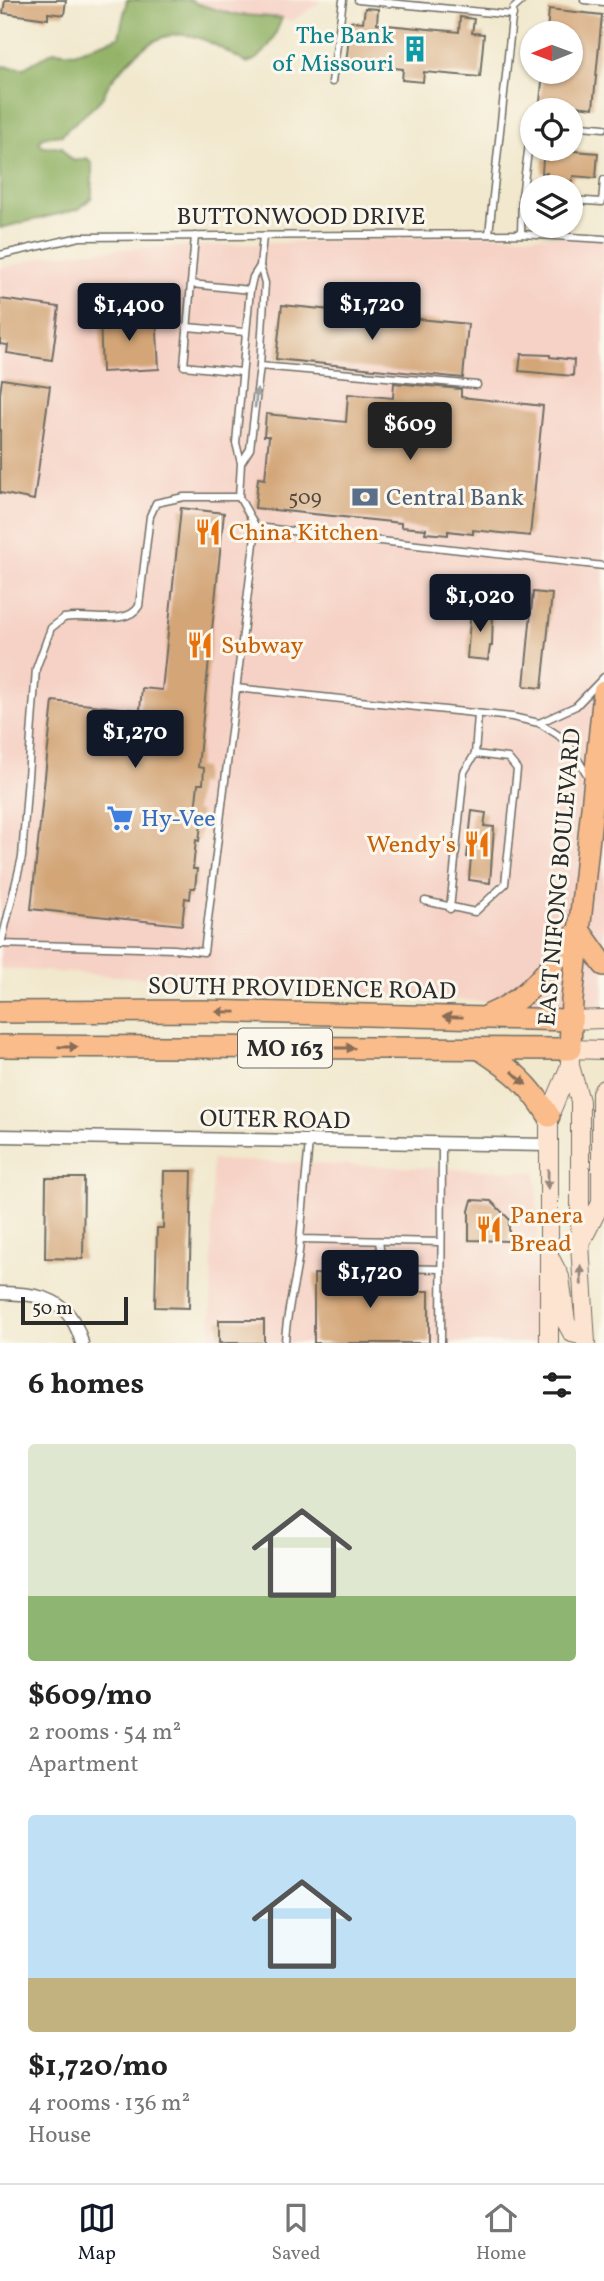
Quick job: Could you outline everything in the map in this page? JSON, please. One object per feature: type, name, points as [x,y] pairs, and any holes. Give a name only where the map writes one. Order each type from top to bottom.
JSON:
[{"type":"main road","name":"EAST NIFONG BOULEVARD","points":[[585,1339],[580,1243],[580,1101],[570,1058],[570,1020],[604,692]]},
{"type":"main road","points":[[482,1018],[512,1006],[541,979],[579,930],[604,965]]},
{"type":"main road","name":"SOUTH PROVIDENCE ROAD","points":[[1,1012],[203,1011],[604,1019]]},
{"type":"main road","name":"MO 163","points":[[0,1046],[480,1049],[570,1058],[604,1050]]},
{"type":"main road","points":[[480,1049],[512,1070],[534,1091],[549,1116]]},
{"type":"main road","name":"EAST NIFONG BOULEVARD","points":[[549,1343],[549,1116],[570,1058]]},
{"type":"main road","points":[[580,1243],[601,1203],[601,1093],[604,1089]]},
{"type":"main road","points":[[548,1253],[560,1277],[569,1329],[585,1339]]},
{"type":"street","name":"OUTER ROAD","points":[[0,1136],[549,1145]]},
{"type":"street","points":[[0,1293],[32,1293],[63,1306],[77,1325],[82,1343]]},
{"type":"lane","points":[[332,82],[343,0]]},
{"type":"lane","points":[[358,0],[513,15]]},
{"type":"lane","points":[[489,234],[513,9],[523,0]]},
{"type":"lane","points":[[584,0],[604,2]]},
{"type":"lane","points":[[583,126],[604,128]]},
{"type":"lane","points":[[583,201],[602,202],[604,180]]},
{"type":"lane","name":"BUTTONWOOD DRIVE","points":[[0,255],[80,237],[520,234]]},
{"type":"lane","points":[[195,236],[184,366],[241,372]]},
{"type":"lane","points":[[241,463],[250,449],[260,366],[265,283],[260,266],[262,236]]},
{"type":"lane","name":"BUTTONWOOD DRIVE","points":[[583,238],[604,239]]},
{"type":"lane","points":[[239,497],[184,497],[156,503],[150,516],[139,606],[135,612],[122,618],[72,616],[64,618],[51,628],[36,669],[22,857],[0,944],[204,952],[256,527],[239,497],[241,463],[236,443],[250,290],[253,277],[260,266]]},
{"type":"lane","points":[[191,284],[250,290]]},
{"type":"lane","points":[[187,327],[245,332]]},
{"type":"lane","points":[[260,366],[477,385]]},
{"type":"lane","points":[[256,527],[604,566]]},
{"type":"lane","points":[[539,723],[576,706],[604,677]]},
{"type":"lane","points":[[236,688],[539,723],[569,745],[597,775]]},
{"type":"lane","points":[[450,909],[464,772],[475,754],[478,715]]},
{"type":"lane","points":[[425,901],[450,909],[475,912],[505,884],[517,769],[508,758],[475,754]]},
{"type":"lane","points":[[285,1343],[300,1239],[309,1140]]},
{"type":"lane","points":[[441,1343],[442,1144]]},
{"type":"lane","points":[[300,1239],[441,1242]]},
{"type":"lane","points":[[379,1241],[382,1263],[388,1268],[441,1269]]},
{"type":"shaded area","points":[[184,0],[319,0],[318,4],[292,21],[184,6]]},
{"type":"shaded area","points":[[489,235],[520,236],[520,238],[604,238],[604,1007],[566,1007],[0,968],[0,269],[50,255],[123,249]]},
{"type":"shaded area","points":[[212,1160],[536,1172],[543,1343],[211,1343]]},
{"type":"green space","points":[[127,0],[192,0],[231,14],[282,18],[264,52],[246,63],[214,44],[185,35],[171,35],[142,49],[113,78],[93,108],[62,135],[43,137],[39,143],[43,147],[62,147],[74,161],[87,158],[92,163],[92,197],[79,209],[0,228],[0,66],[24,68],[54,51],[74,53],[119,37]]},
{"type":"building","points":[[5,0],[66,0],[64,15],[48,13],[48,19],[3,13]]},
{"type":"building","name":"The Bank of Missouri","points":[[365,8],[378,9],[377,24],[459,32],[460,17],[474,19],[472,33],[484,34],[480,77],[424,72],[423,82],[402,80],[403,69],[346,63],[351,21],[363,22]]},
{"type":"building","points":[[549,9],[602,15],[593,108],[583,107],[583,98],[540,98],[542,84],[583,84],[583,21],[548,21]]},
{"type":"building","points":[[583,152],[598,153],[596,178],[542,173],[543,161],[583,161]]},
{"type":"building","points":[[0,299],[59,307],[52,360],[7,353],[8,345],[0,344]]},
{"type":"building","points":[[282,305],[468,324],[463,378],[276,359]]},
{"type":"building","points":[[156,314],[159,369],[102,372],[100,317]]},
{"type":"building","points":[[521,354],[550,355],[574,360],[573,376],[519,371]]},
{"type":"building","points":[[2,379],[50,386],[34,500],[0,493]]},
{"type":"building","points":[[394,383],[461,389],[461,397],[543,406],[530,536],[473,530],[473,534],[448,531],[448,535],[425,533],[426,529],[401,527],[401,523],[255,508],[258,478],[265,479],[269,436],[264,436],[266,414],[346,422],[348,394],[393,398]]},
{"type":"building","name":"Hy-Vee","points":[[181,508],[224,513],[198,767],[204,768],[203,784],[198,784],[195,811],[200,812],[201,824],[199,841],[196,840],[193,869],[197,869],[195,888],[191,888],[190,899],[185,898],[182,925],[31,909],[53,701],[140,710],[142,688],[162,690]]},
{"type":"building","points":[[533,592],[552,594],[542,688],[524,686]]},
{"type":"building","points":[[471,609],[493,611],[492,646],[488,660],[467,658]]},
{"type":"building","name":"Wendy's","points":[[472,811],[486,813],[484,826],[494,827],[490,883],[469,880],[471,857],[467,857]]},
{"type":"building","points":[[164,1171],[192,1171],[189,1308],[155,1307],[157,1228],[163,1228]]},
{"type":"building","points":[[46,1178],[84,1178],[83,1259],[45,1258]]},
{"type":"building","name":"Panera Bread","points":[[472,1200],[491,1201],[509,1219],[509,1241],[469,1240],[469,1211]]},
{"type":"building","points":[[314,1274],[415,1275],[415,1291],[429,1291],[429,1343],[314,1343]]},
{"type":"building","points":[[219,1320],[264,1320],[264,1343],[219,1343]]},
{"type":"place","name":"The Bank of Missouri","points":[[415,49]]},
{"type":"place","name":"Central Bank","points":[[365,497]]},
{"type":"place","name":"China Kitchen","points":[[208,532]]},
{"type":"place","name":"Subway","points":[[200,645]]},
{"type":"place","name":"Hy-Vee","points":[[120,818]]},
{"type":"place","name":"Wendy's","points":[[477,844]]},
{"type":"place","name":"Panera Bread","points":[[489,1229]]}]
